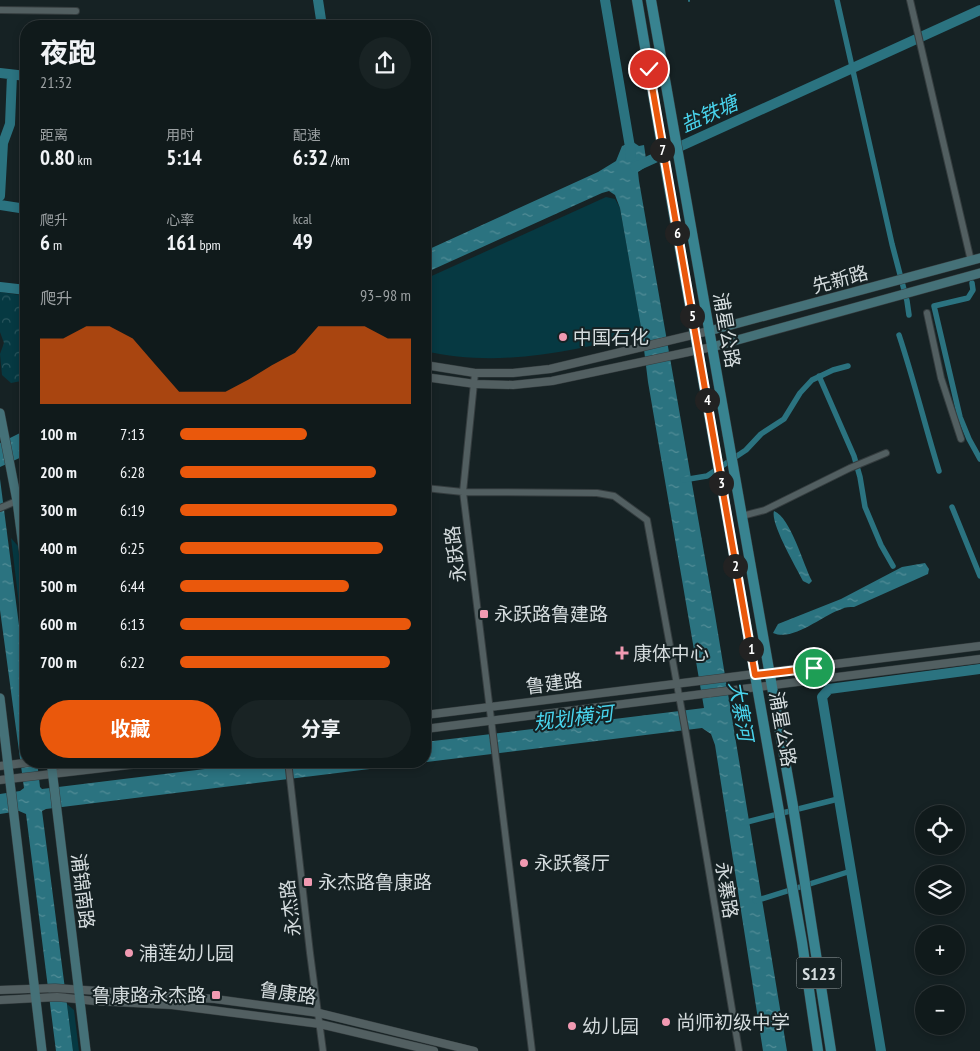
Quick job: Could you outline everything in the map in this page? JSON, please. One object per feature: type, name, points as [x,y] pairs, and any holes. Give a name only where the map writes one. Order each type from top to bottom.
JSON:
[{"type":"main road","name":"浦星公路","points":[[637,0],[782,823],[818,1051]]},
{"type":"main road","name":"浦星公路","points":[[651,0],[793,806],[831,1051]]},
{"type":"main road","name":"先新路","points":[[709,331],[975,259]]},
{"type":"main road","name":"先新路","points":[[712,347],[980,273]]},
{"type":"main road","points":[[0,413],[20,524]]},
{"type":"main road","points":[[0,698],[6,747],[5,780],[15,822],[42,1051]]},
{"type":"main road","name":"浦锦南路","points":[[52,768],[86,1051]]},
{"type":"street","points":[[910,0],[920,48],[975,259]]},
{"type":"street","points":[[0,10],[76,11]]},
{"type":"street","points":[[927,313],[941,378],[962,439]]},
{"type":"street","points":[[431,366],[475,373],[513,374],[550,369],[709,331]]},
{"type":"street","points":[[431,378],[475,384],[513,385],[552,381],[712,347]]},
{"type":"street","name":"永跃路","points":[[475,373],[463,492],[532,1051]]},
{"type":"street","points":[[742,516],[765,510],[850,468],[886,453]]},
{"type":"street","points":[[431,489],[463,492],[597,493],[614,496],[647,520],[680,698]]},
{"type":"street","points":[[0,508],[20,500]]},
{"type":"street","points":[[755,675],[980,646]]},
{"type":"street","points":[[758,688],[980,659]]},
{"type":"street","name":"鲁建路","points":[[431,714],[755,675]]},
{"type":"street","name":"鲁建路","points":[[431,728],[758,688]]},
{"type":"street","name":"永寨路","points":[[680,698],[739,1051]]},
{"type":"street","points":[[4,766],[20,764]]},
{"type":"street","points":[[5,780],[110,768]]},
{"type":"street","name":"永杰路","points":[[289,768],[310,953],[324,1051]]},
{"type":"street","name":"鲁康路","points":[[0,990],[35,988],[216,999],[319,1013],[474,1051]]},
{"type":"street","name":"鲁康路","points":[[0,1000],[57,998],[172,1005],[320,1024],[434,1051]]},
{"type":"green space","points":[[606,197],[615,199],[620,208],[642,333],[562,352],[534,356],[479,358],[431,352],[431,276]]},
{"type":"green space","points":[[0,292],[20,295],[20,381],[11,383],[2,375],[0,354],[4,343],[0,332]]},
{"type":"green space","points":[[11,538],[18,546],[20,613]]},
{"type":"green space","points":[[67,1004],[74,1010],[79,1051],[73,1051]]},
{"type":"water","points":[[633,142],[639,146],[644,145],[647,166],[638,172],[639,181],[715,615],[787,1051],[763,1051],[715,745],[711,734],[702,728],[431,761],[431,741],[704,708],[648,382],[642,333],[620,208],[615,195],[609,191],[602,193],[431,270],[431,248],[598,172],[616,161],[622,146]]},
{"type":"water","points":[[20,433],[20,458],[0,467],[0,443]]},
{"type":"water","points":[[0,479],[20,633],[20,758],[0,610]]},
{"type":"water","points":[[774,511],[786,522],[796,542],[812,581],[809,584],[803,581],[784,545],[776,525]]},
{"type":"water","points":[[925,563],[929,569],[928,574],[854,607],[834,612],[799,631],[781,635],[773,633],[778,624],[841,599],[902,567]]},
{"type":"water","points":[[21,768],[38,768],[40,787],[42,789],[213,768],[378,768],[42,811],[73,1051],[56,1051],[26,814],[19,811],[0,814],[0,794],[20,791],[24,788]]},
{"type":"waterway","name":"大寨河","points":[[318,0],[321,20]]},
{"type":"waterway","points":[[605,0],[631,153],[630,157]]},
{"type":"waterway","points":[[837,0],[909,315]]},
{"type":"waterway","name":"盐铁塘","points":[[635,167],[980,10]]},
{"type":"waterway","points":[[0,73],[20,75]]},
{"type":"waterway","points":[[0,196],[3,143],[10,124],[12,75]]},
{"type":"waterway","points":[[0,205],[20,208]]},
{"type":"waterway","points":[[972,283],[973,290],[968,298],[934,306],[960,417],[980,459]]},
{"type":"waterway","points":[[0,287],[20,289]]},
{"type":"waterway","points":[[899,335],[939,471]]},
{"type":"waterway","points":[[683,480],[707,476],[746,450],[761,434],[784,419],[800,393],[812,380],[833,370],[848,366]]},
{"type":"waterway","points":[[819,376],[854,456],[865,507],[881,545],[893,566]]},
{"type":"waterway","points":[[952,507],[980,576]]},
{"type":"waterway","points":[[881,1051],[822,697],[829,689],[980,669]]},
{"type":"waterway","points":[[743,823],[838,799]]},
{"type":"waterway","points":[[755,901],[851,871]]},
{"type":"place","name":"中国石化","points":[[563,337]]},
{"type":"place","name":"永跃路鲁建路","points":[[484,614]]},
{"type":"place","name":"康体中心","points":[[622,653]]},
{"type":"place","name":"永跃餐厅","points":[[524,863]]},
{"type":"place","name":"永杰路鲁康路","points":[[308,882]]},
{"type":"place","name":"浦莲幼儿园","points":[[129,953]]},
{"type":"place","name":"鲁康路永杰路","points":[[216,995]]},
{"type":"place","name":"尚师初级中学","points":[[666,1022]]},
{"type":"place","name":"幼儿园","points":[[572,1026]]},
{"type":"route","points":[[649,69],[755,675],[814,668]]},
{"type":"water label","name":"规划横河","points":[[573,718]]}]
